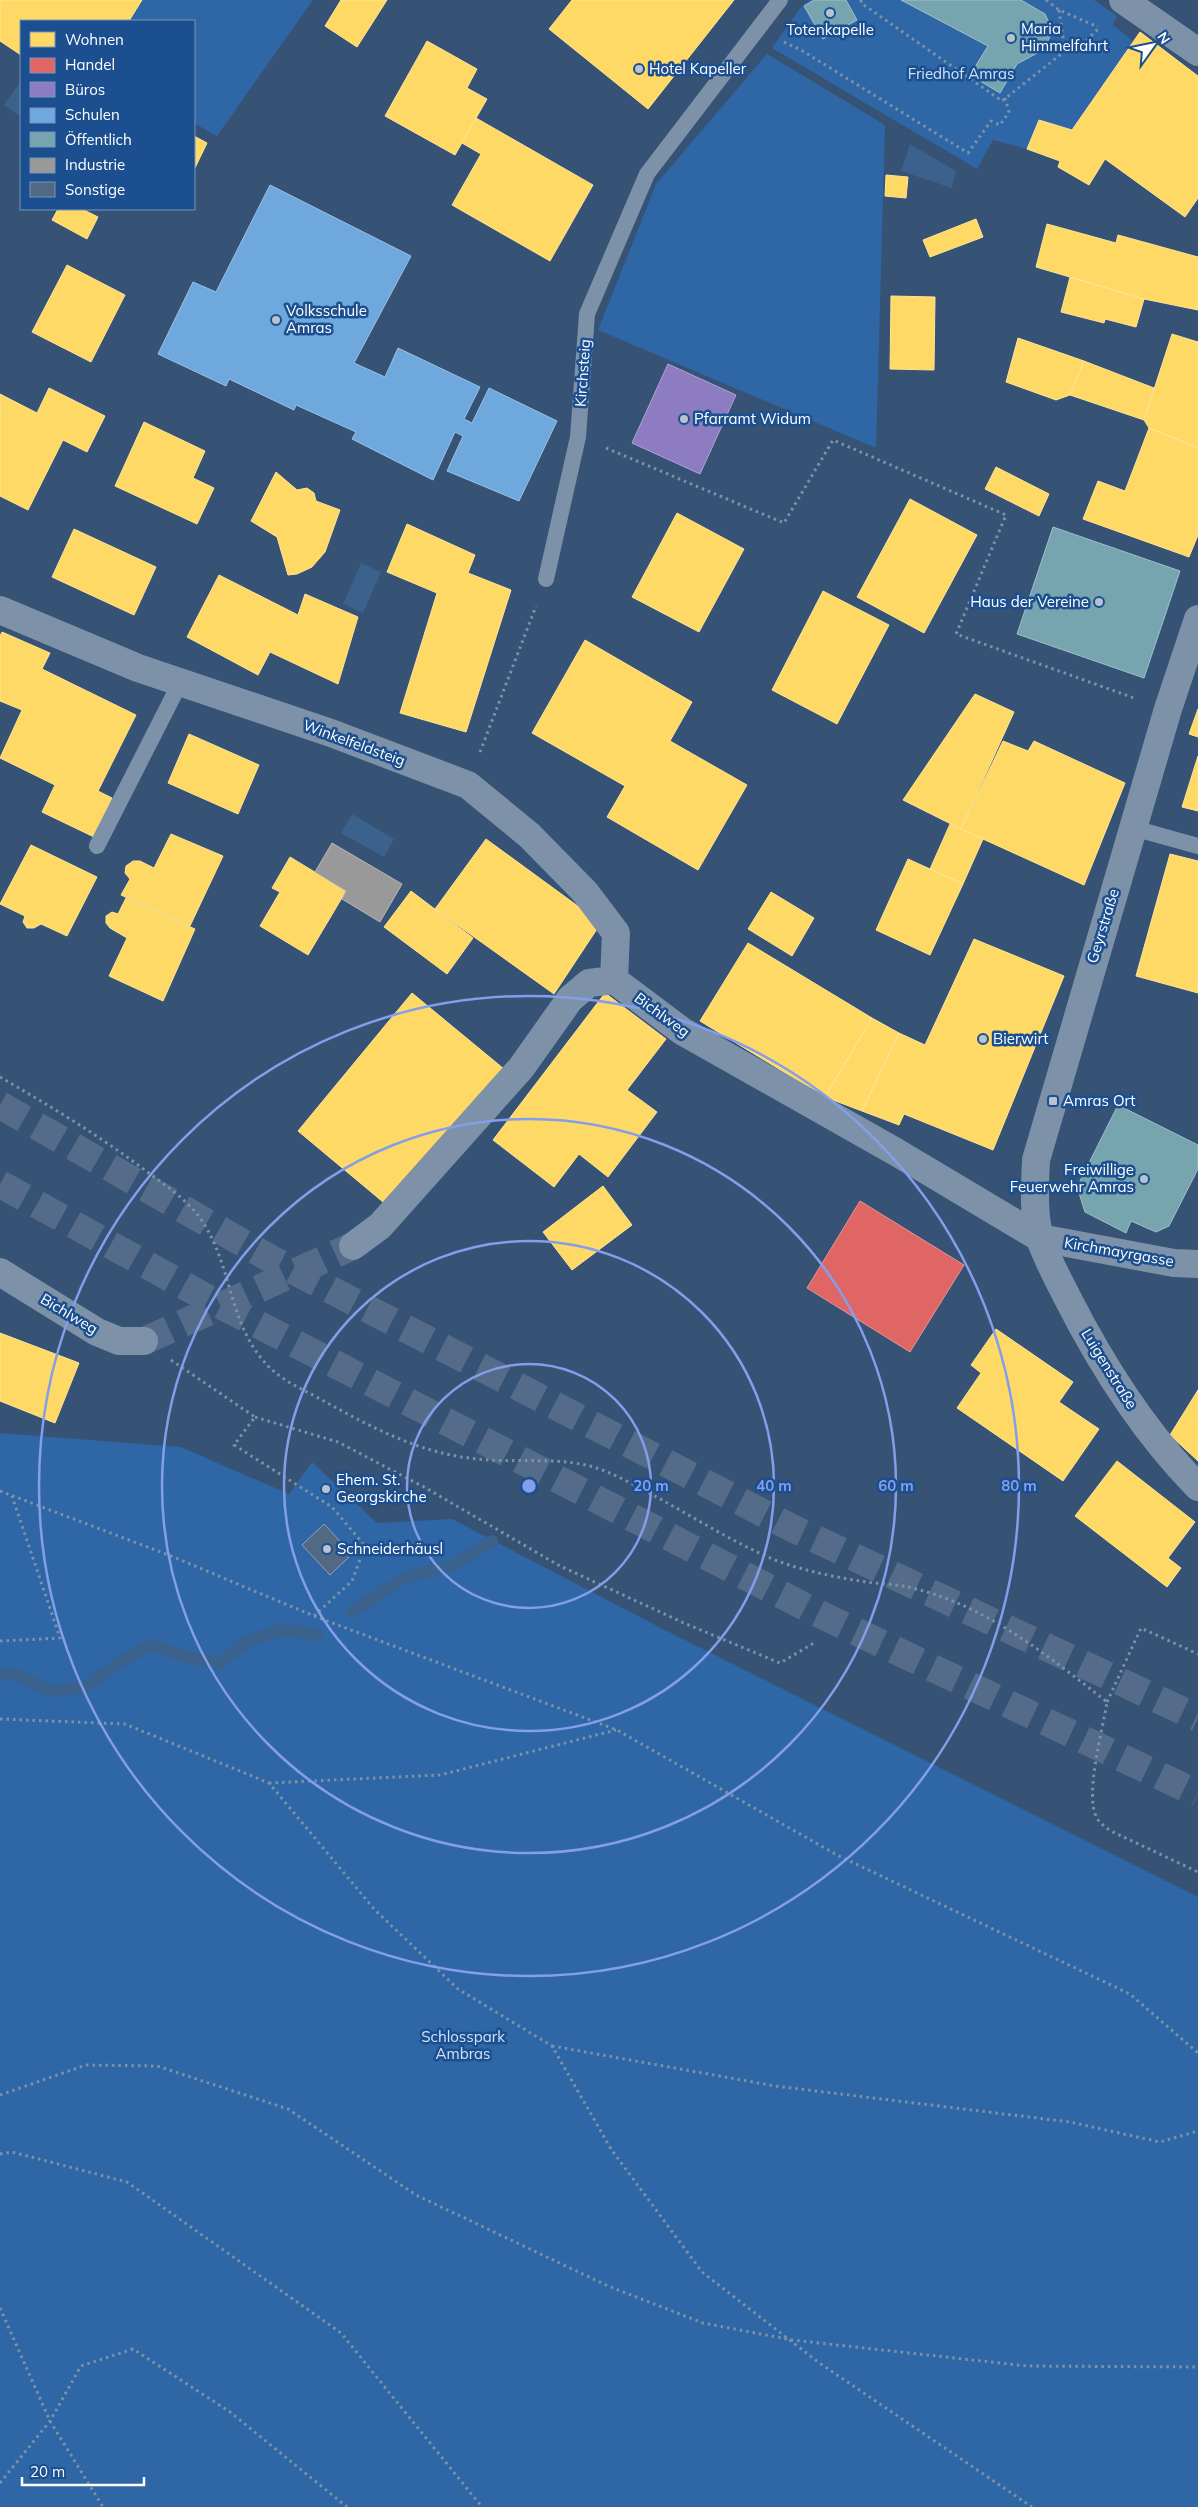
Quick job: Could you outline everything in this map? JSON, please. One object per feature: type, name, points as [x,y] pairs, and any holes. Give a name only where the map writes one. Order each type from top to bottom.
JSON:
[{"type":"street","points":[[1122,0],[1198,52]]},
{"type":"street","name":"Winkelfeldsteig","points":[[0,610],[138,668],[331,733],[468,785],[529,835],[585,892],[616,933],[614,980]]},
{"type":"street","name":"Geyrstraße","points":[[1040,1238],[1035,1199],[1036,1160],[1168,709],[1198,619]]},
{"type":"street","points":[[353,1246],[380,1226],[521,1068],[570,999],[589,982],[614,980]]},
{"type":"street","name":"Bichlweg","points":[[614,980],[682,1031],[896,1152],[1040,1238]]},
{"type":"street","name":"Kirchmayrgasse","points":[[1040,1238],[1174,1263],[1198,1264]]},
{"type":"street","name":"Luigenstraße","points":[[1040,1238],[1075,1314],[1120,1388],[1168,1456],[1198,1487]]},
{"type":"street","name":"Bichlweg","points":[[0,1272],[97,1332],[120,1341],[144,1342]]},
{"type":"lane","name":"Kirchsteig","points":[[546,579],[578,437],[587,314],[647,174],[780,0]]},
{"type":"lane","points":[[97,846],[180,683]]},
{"type":"lane","points":[[1133,828],[1198,846]]},
{"type":"path","points":[[860,0],[861,3],[1002,101],[1065,51],[1082,45],[1104,24]]},
{"type":"path","points":[[1046,0],[1059,10],[1100,27]]},
{"type":"path","points":[[1059,10],[1065,51]]},
{"type":"path","points":[[756,31],[801,50],[968,153],[991,121],[1000,125],[1009,112],[1005,98]]},
{"type":"path","points":[[578,437],[784,523],[833,440],[1006,515],[956,634],[1168,709]]},
{"type":"path","points":[[468,785],[546,579]]},
{"type":"path","points":[[0,1077],[45,1103],[133,1160],[177,1195],[196,1213],[218,1247],[242,1324],[256,1351],[273,1371],[309,1393],[401,1441],[423,1449],[481,1460],[562,1462],[594,1467],[615,1475],[770,1558],[791,1566],[817,1573],[911,1587],[963,1605],[1035,1646],[1106,1702]]},
{"type":"path","points":[[144,1342],[256,1417],[338,1442],[424,1487],[560,1566],[684,1623],[780,1663],[814,1643]]},
{"type":"path","points":[[256,1417],[234,1444],[332,1507],[365,1546],[352,1581],[314,1616]]},
{"type":"path","points":[[0,1491],[170,1556],[314,1616],[617,1730],[837,1855],[1130,1994],[1198,2053]]},
{"type":"path","points":[[0,1641],[60,1638],[12,1495]]},
{"type":"path","points":[[1198,1654],[1141,1628],[1106,1702],[1092,1796],[1097,1818],[1102,1825],[1198,1872]]},
{"type":"path","points":[[0,1719],[125,1724],[269,1783],[440,1775],[617,1730]]},
{"type":"path","points":[[269,1783],[374,1909],[458,1989],[552,2046],[775,2086],[1070,2122],[1160,2142],[1198,2131]]},
{"type":"path","points":[[552,2046],[611,2149],[702,2272],[818,2362],[1032,2507]]},
{"type":"path","points":[[0,2095],[86,2065],[157,2066],[288,2109],[416,2195],[608,2286],[703,2323],[792,2340],[1026,2366],[1198,2368]]},
{"type":"path","points":[[0,2154],[12,2152],[127,2182],[341,2333],[482,2507]]},
{"type":"path","points":[[0,2308],[50,2421],[103,2507]]},
{"type":"path","points":[[1,2481],[50,2421],[81,2366],[133,2349],[230,2412],[347,2507]]},
{"type":"green space","points":[[142,0],[313,0],[217,136],[195,124],[195,20],[130,20]]},
{"type":"green space","name":"Friedhof Amras","points":[[810,0],[1094,0],[1117,16],[1113,25],[1133,41],[1072,130],[1039,120],[1027,149],[993,140],[977,169],[772,48],[801,7]]},
{"type":"green space","points":[[767,54],[885,125],[876,448],[598,330],[656,184]]},
{"type":"green space","name":"Schlosspark Ambras","points":[[0,1433],[181,1447],[289,1494],[312,1462],[377,1523],[452,1519],[659,1627],[1198,1897],[1198,2507],[0,2507]]},
{"type":"shaded area","points":[[20,82],[20,116],[4,105]]},
{"type":"shaded area","points":[[910,144],[956,171],[952,188],[901,171]]},
{"type":"shaded area","points":[[361,563],[381,572],[363,613],[343,604]]},
{"type":"shaded area","points":[[352,814],[394,839],[384,857],[341,833]]},
{"type":"building: Wohnen","points":[[0,0],[142,0],[130,20],[20,20],[20,54],[0,41]]},
{"type":"building: Wohnen","points":[[341,0],[387,0],[357,47],[325,26]]},
{"type":"building: Wohnen","name":"Hotel Kapeller","points":[[572,0],[734,0],[648,109],[549,29]]},
{"type":"building: Wohnen","points":[[1140,32],[1198,76],[1198,198],[1185,217],[1105,159],[1089,185],[1058,167],[1060,161],[1027,149],[1039,120],[1072,130]]},
{"type":"building: Wohnen","points":[[427,41],[477,69],[467,88],[487,99],[455,155],[385,116]]},
{"type":"building: Wohnen","points":[[476,118],[593,185],[550,261],[452,205],[481,154],[462,143]]},
{"type":"building: Wohnen","points":[[195,137],[207,143],[195,168]]},
{"type":"building: Wohnen","points":[[886,175],[908,177],[906,198],[885,196]]},
{"type":"building: Wohnen","points":[[57,210],[84,210],[98,217],[87,239],[52,220]]},
{"type":"building: Wohnen","points":[[976,219],[983,237],[930,257],[923,240]]},
{"type":"building: Wohnen","points":[[1047,224],[1116,243],[1118,235],[1198,257],[1198,310],[1144,299],[1036,267]]},
{"type":"building: Wohnen","points":[[67,265],[125,295],[91,362],[32,332]]},
{"type":"building: Wohnen","points":[[1070,277],[1144,299],[1136,327],[1105,319],[1104,323],[1061,312]]},
{"type":"building: Wohnen","points":[[891,296],[935,297],[934,370],[890,369]]},
{"type":"building: Wohnen","points":[[1172,334],[1198,342],[1198,448],[1149,428],[1144,420]]},
{"type":"building: Wohnen","points":[[1018,338],[1084,361],[1070,395],[1056,400],[1006,382]]},
{"type":"building: Wohnen","points":[[1084,361],[1154,388],[1144,420],[1070,395]]},
{"type":"building: Wohnen","points":[[49,388],[105,416],[87,452],[63,440],[28,510],[0,496],[0,394],[37,413]]},
{"type":"building: Wohnen","points":[[144,422],[205,451],[193,478],[214,488],[197,524],[115,486]]},
{"type":"building: Wohnen","points":[[1149,428],[1198,448],[1198,535],[1189,557],[1083,519],[1098,481],[1125,491]]},
{"type":"building: Wohnen","points":[[996,467],[1049,494],[1039,516],[985,489]]},
{"type":"building: Wohnen","points":[[276,472],[297,490],[307,488],[314,493],[316,501],[340,510],[325,552],[312,567],[297,574],[288,575],[277,537],[251,521]]},
{"type":"building: Wohnen","points":[[910,499],[977,535],[924,633],[857,597]]},
{"type":"building: Wohnen","points":[[677,513],[744,549],[699,632],[632,597]]},
{"type":"building: Wohnen","points":[[407,524],[475,555],[468,573],[511,590],[466,732],[400,713],[437,593],[387,572]]},
{"type":"building: Wohnen","points":[[74,529],[156,567],[134,615],[52,577]]},
{"type":"building: Wohnen","points":[[219,575],[298,615],[305,594],[358,617],[338,684],[270,652],[258,675],[187,637]]},
{"type":"building: Wohnen","points":[[823,591],[889,625],[837,724],[772,690]]},
{"type":"building: Wohnen","points":[[2,632],[50,653],[42,669],[136,715],[98,791],[112,798],[94,837],[42,812],[55,785],[0,758],[22,710],[0,701],[0,636]]},
{"type":"building: Wohnen","points":[[585,640],[692,702],[670,741],[747,785],[698,870],[607,817],[625,786],[532,733]]},
{"type":"building: Wohnen","points":[[975,694],[1014,712],[961,829],[903,800]]},
{"type":"building: Wohnen","points":[[1198,709],[1198,737],[1189,734]]},
{"type":"building: Wohnen","points":[[189,734],[259,765],[238,814],[168,783]]},
{"type":"building: Wohnen","points":[[1003,741],[1028,751],[1034,741],[1125,783],[1084,885],[961,829]]},
{"type":"building: Wohnen","points":[[1198,756],[1198,811],[1182,807]]},
{"type":"building: Wohnen","points":[[950,824],[983,839],[963,884],[930,869]]},
{"type":"building: Wohnen","points":[[171,834],[223,856],[190,926],[121,895],[130,879],[125,873],[126,866],[133,861],[140,861],[154,868]]},
{"type":"building: Wohnen","points":[[486,839],[601,923],[554,994],[435,909]]},
{"type":"building: Wohnen","points":[[31,845],[97,877],[67,936],[41,924],[34,928],[27,928],[23,922],[25,916],[0,904]]},
{"type":"building: Wohnen","points":[[1170,854],[1198,861],[1198,993],[1136,976]]},
{"type":"building: Wohnen","points":[[290,857],[346,891],[308,955],[260,926],[280,892],[272,888]]},
{"type":"building: Wohnen","points":[[908,859],[963,884],[930,955],[876,930]]},
{"type":"building: Wohnen","points":[[411,891],[473,938],[447,974],[384,927]]},
{"type":"building: Wohnen","points":[[771,892],[814,918],[792,956],[748,929]]},
{"type":"building: Wohnen","points":[[126,898],[195,929],[163,1001],[109,976],[127,938],[110,928],[106,923],[106,916],[112,912],[118,914]]},
{"type":"building: Wohnen","name":"Bierwirt","points":[[974,939],[1064,976],[993,1150],[904,1114],[899,1125],[862,1111],[899,1033],[925,1045]]},
{"type":"building: Wohnen","points":[[748,943],[872,1018],[825,1097],[700,1021]]},
{"type":"building: Wohnen","points":[[412,993],[504,1069],[389,1207],[298,1131]]},
{"type":"building: Wohnen","points":[[605,993],[666,1039],[627,1090],[657,1112],[608,1177],[579,1154],[554,1187],[493,1140]]},
{"type":"building: Wohnen","points":[[872,1018],[899,1033],[862,1111],[825,1097]]},
{"type":"building: Wohnen","points":[[603,1186],[632,1225],[572,1270],[543,1232]]},
{"type":"building: Wohnen","points":[[996,1329],[1073,1382],[1059,1402],[1099,1429],[1063,1481],[957,1408],[981,1373],[971,1365]]},
{"type":"building: Wohnen","points":[[0,1333],[79,1363],[55,1423],[0,1401]]},
{"type":"building: Wohnen","points":[[1198,1390],[1198,1461],[1170,1435]]},
{"type":"building: Wohnen","points":[[1117,1461],[1195,1522],[1168,1558],[1181,1568],[1167,1587],[1075,1516]]},
{"type":"building: Handel","points":[[860,1201],[964,1265],[910,1352],[807,1288]]},
{"type":"building: Büros","name":"Pfarramt Widum","points":[[668,364],[736,395],[700,474],[632,443]]},
{"type":"building: Schulen","name":"Volksschule Amras","points":[[270,185],[411,256],[354,363],[385,377],[398,348],[480,387],[464,419],[472,423],[489,388],[557,421],[519,501],[447,471],[463,436],[455,432],[433,480],[352,439],[356,432],[296,405],[294,410],[229,379],[226,386],[158,354],[193,282],[216,292]]},
{"type":"building: Öffentlich","name":"Totenkapelle","points":[[814,0],[846,0],[857,20],[823,39],[804,6]]},
{"type":"building: Öffentlich","name":"Maria Himmelfahrt","points":[[901,0],[1021,0],[1045,14],[1053,31],[1043,50],[1017,64],[1000,93],[970,75],[988,46]]},
{"type":"building: Öffentlich","name":"Haus der Vereine","points":[[1053,527],[1180,571],[1144,678],[1017,634]]},
{"type":"building: Öffentlich","points":[[1118,1105],[1198,1145],[1198,1169],[1169,1226],[1156,1232],[1131,1221],[1126,1233],[1085,1212],[1077,1187]]},
{"type":"building: Industrie","points":[[332,843],[402,884],[380,922],[342,899],[346,891],[315,872]]},
{"type":"building: Sonstige","name":"Schneiderhäusl","points":[[324,1524],[352,1554],[330,1575],[302,1545]]},
{"type":"waterway","points":[[352,1612],[406,1577],[454,1565],[492,1541]]},
{"type":"waterway","points":[[0,1673],[19,1676],[50,1691],[85,1687],[117,1664],[150,1645],[186,1657],[220,1663],[249,1640],[284,1630],[317,1635]]},
{"type":"tunnel","points":[[0,1105],[271,1259],[794,1529],[1198,1718]]},
{"type":"tunnel","points":[[0,1184],[205,1297],[815,1612],[1198,1794]]},
{"type":"tunnel","points":[[144,1341],[353,1246]]},
{"type":"place","name":"Totenkapelle","points":[[830,13]]},
{"type":"place","name":"Maria Himmelfahrt","points":[[1011,38]]},
{"type":"place","name":"Hotel Kapeller","points":[[639,69]]},
{"type":"place","name":"Volksschule Amras","points":[[276,320]]},
{"type":"place","name":"Pfarramt Widum","points":[[684,419]]},
{"type":"place","name":"Haus der Vereine","points":[[1099,602]]},
{"type":"place","name":"Bierwirt","points":[[983,1039]]},
{"type":"place","name":"Amras Ort","points":[[1053,1101]]},
{"type":"place","name":"Freiwillige Feuerwehr Amras","points":[[1144,1179]]},
{"type":"place","name":"Ehem. St. Georgskirche","points":[[326,1489]]},
{"type":"place","name":"Schneiderhäusl","points":[[327,1549]]}]
